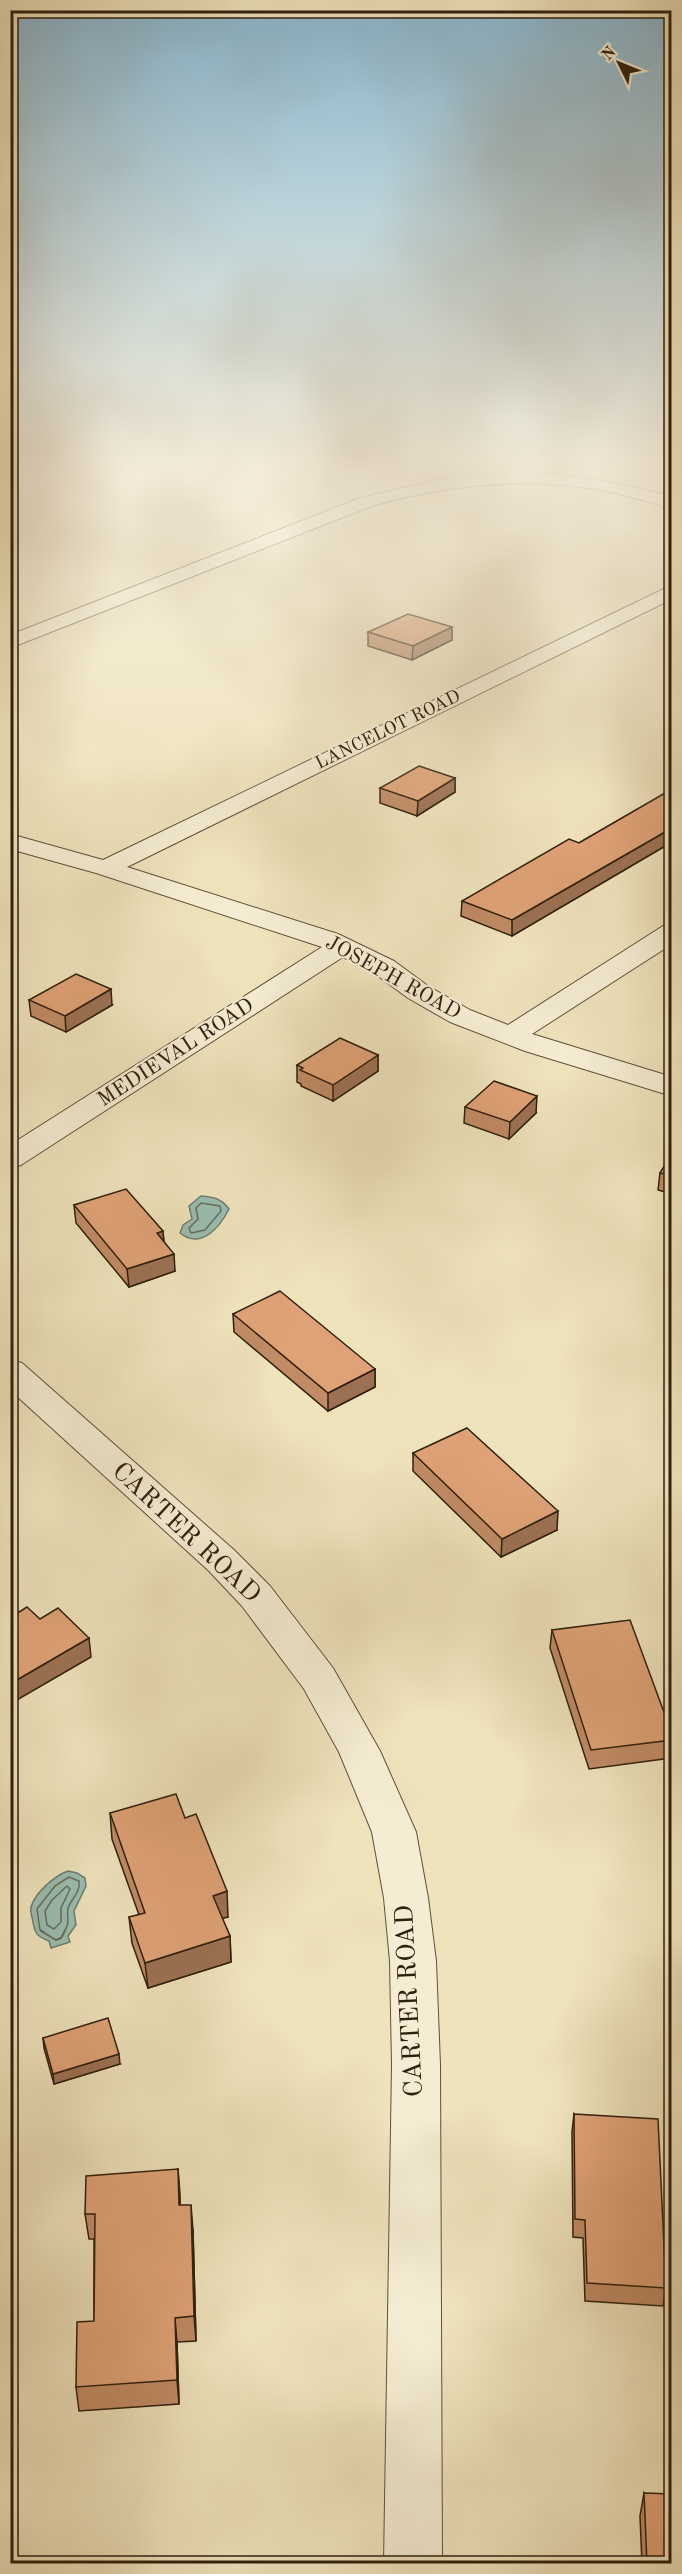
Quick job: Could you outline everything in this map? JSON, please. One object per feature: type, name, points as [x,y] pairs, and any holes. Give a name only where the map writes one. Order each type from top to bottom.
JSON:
[{"type":"street","points":[[10,642],[160,583]]},
{"type":"street","name":"LANCELOT ROAD","points":[[105,868],[672,591]]},
{"type":"street","name":"JOSEPH ROAD","points":[[10,841],[288,925],[342,946],[384,967],[418,992],[460,1016],[510,1036],[672,1087]]},
{"type":"street","points":[[510,1036],[672,932]]},
{"type":"street","name":"MEDIEVAL ROAD","points":[[10,1159],[342,946]]},
{"type":"street","name":"CARTER ROAD","points":[[10,1371],[221,1560],[256,1596],[320,1679],[359,1751],[394,1832],[406,1898],[413,1961],[415,2041],[413,2564]]},
{"type":"water","points":[[201,1196],[223,1202],[229,1209],[209,1234],[202,1238],[188,1238],[180,1233],[183,1225],[192,1219],[189,1206]]},
{"type":"water","points":[[68,1871],[85,1878],[86,1886],[74,1911],[76,1925],[68,1936],[70,1942],[51,1948],[49,1941],[36,1932],[31,1907],[36,1896],[46,1886]]},
{"type":"building","points":[[408,614],[452,627],[413,646],[368,632]]},
{"type":"building","points":[[419,766],[455,778],[418,801],[380,788]]},
{"type":"building","points":[[672,789],[672,828],[512,920],[462,901],[569,839],[579,843]]},
{"type":"building","points":[[76,974],[111,989],[65,1016],[29,1000]]},
{"type":"building","points":[[340,1038],[378,1055],[333,1085],[300,1070],[303,1068],[297,1065]]},
{"type":"building","points":[[494,1081],[537,1096],[510,1122],[465,1107]]},
{"type":"building","points":[[672,1154],[672,1176],[660,1173]]},
{"type":"building","points":[[126,1189],[163,1231],[157,1233],[174,1254],[127,1269],[74,1205]]},
{"type":"building","points":[[280,1291],[375,1369],[328,1393],[233,1314]]},
{"type":"building","points":[[467,1428],[558,1511],[502,1539],[413,1453]]},
{"type":"building","points":[[27,1607],[40,1619],[58,1608],[89,1638],[10,1684],[10,1608],[16,1614]]},
{"type":"building","points":[[630,1620],[672,1734],[672,1740],[591,1750],[552,1630]]},
{"type":"building","points":[[176,1794],[185,1818],[196,1814],[227,1891],[213,1896],[230,1936],[145,1963],[129,1917],[145,1913],[110,1813]]},
{"type":"building","points":[[108,2018],[119,2054],[53,2074],[43,2038]]},
{"type":"building","points":[[574,2114],[658,2119],[666,2288],[587,2283],[585,2220],[575,2219]]},
{"type":"building","points":[[178,2169],[179,2205],[191,2205],[194,2316],[175,2318],[177,2380],[76,2387],[77,2322],[94,2321],[95,2214],[85,2214],[86,2176]]},
{"type":"building","points":[[644,2493],[672,2494],[672,2564],[647,2564]]}]
